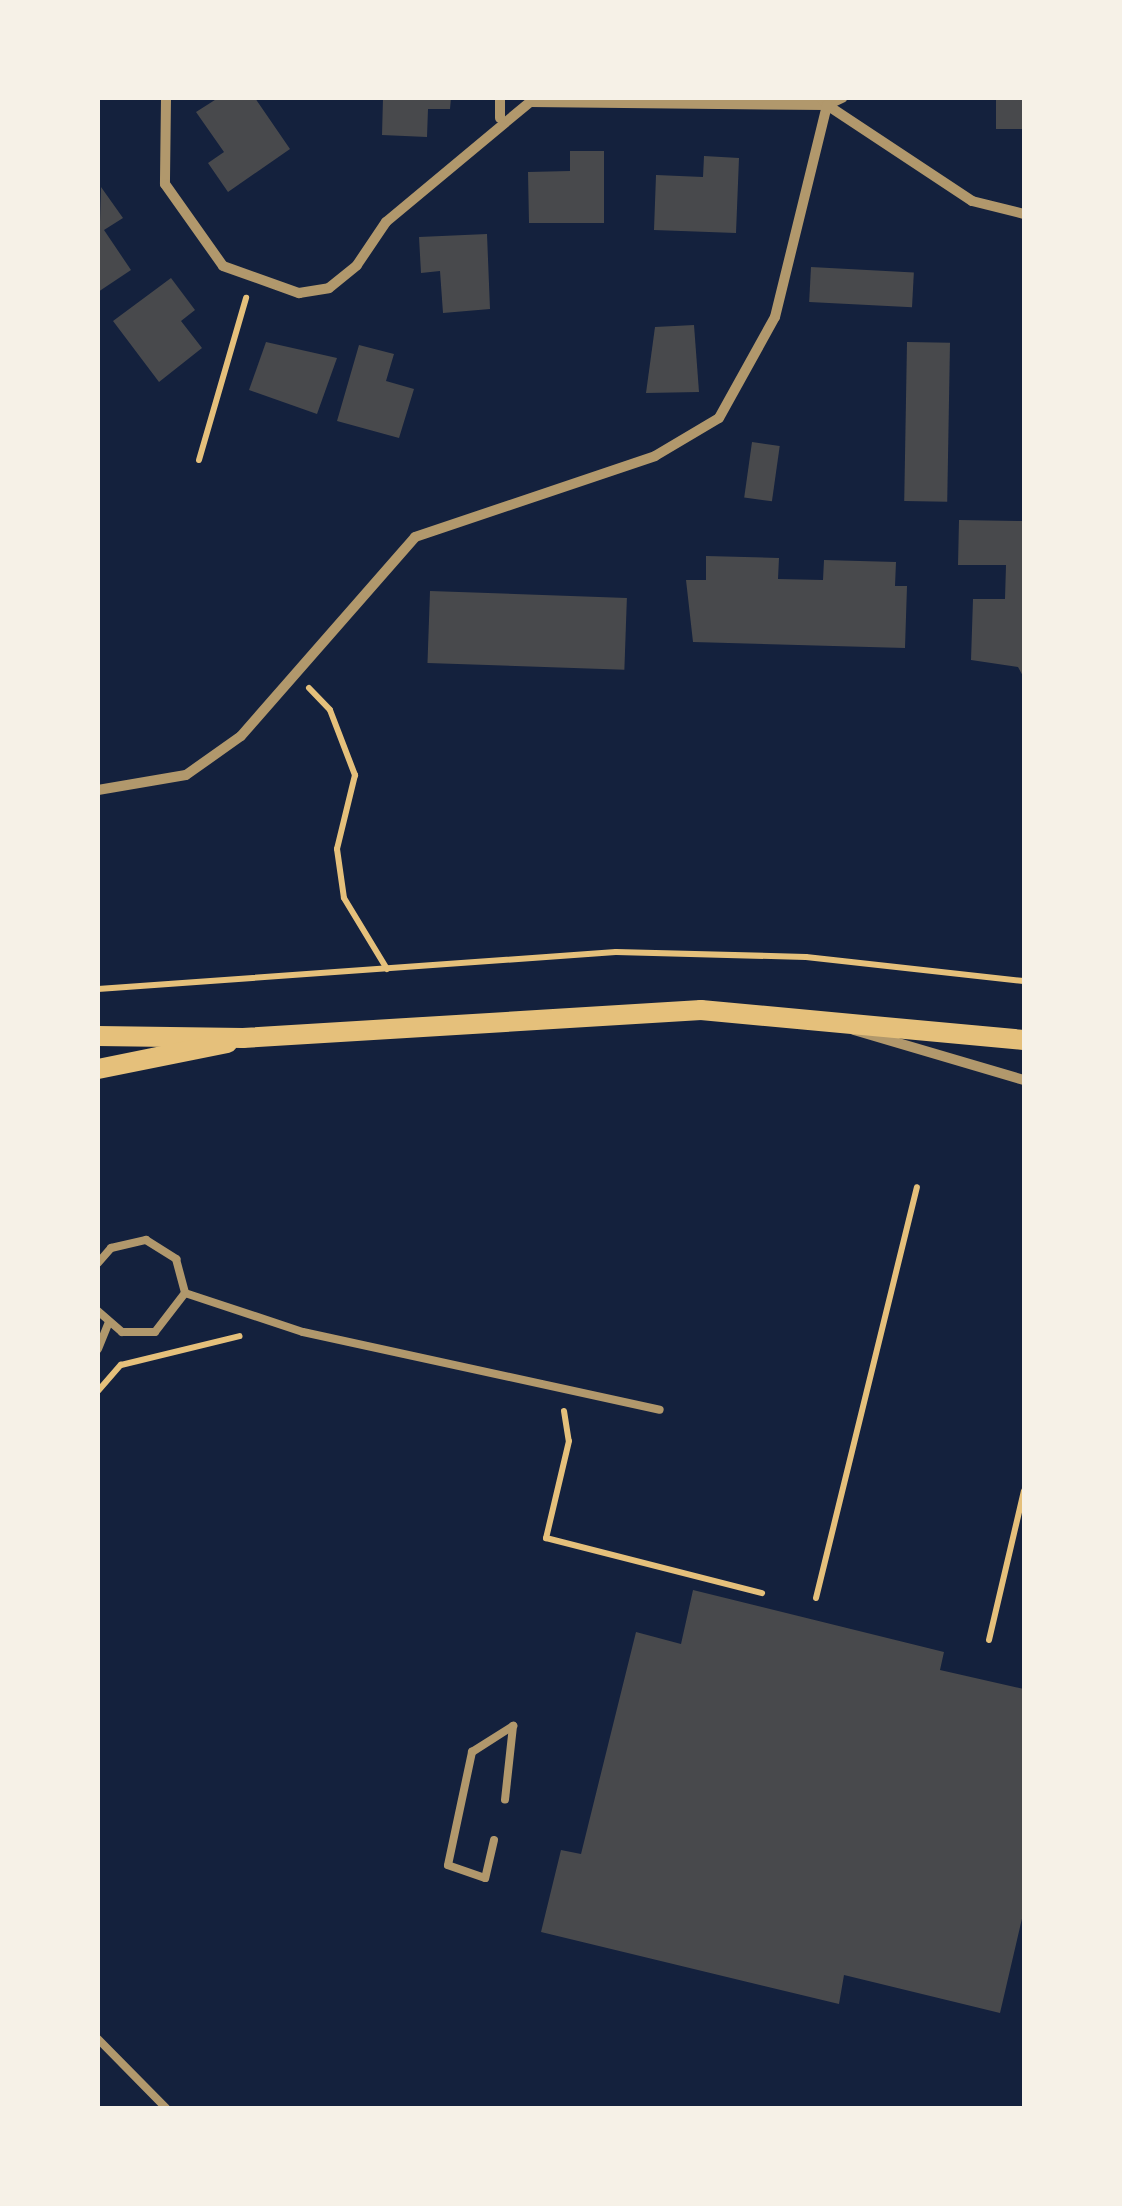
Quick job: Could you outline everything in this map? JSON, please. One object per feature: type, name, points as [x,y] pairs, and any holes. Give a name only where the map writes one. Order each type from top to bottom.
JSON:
[{"type":"main road","points":[[98,1036],[243,1038],[565,1012],[826,1017],[1024,1040]]},
{"type":"main road","points":[[98,1069],[243,1038]]},
{"type":"street","points":[[166,98],[165,184],[224,266],[299,294],[328,288],[500,118],[530,102],[842,98]]},
{"type":"street","points":[[500,98],[500,118]]},
{"type":"street","points":[[824,101],[972,201],[1024,214]]},
{"type":"street","points":[[98,790],[186,775],[241,736],[415,537],[655,456],[719,418],[775,317],[824,101]]},
{"type":"street","points":[[826,1017],[888,1047],[1024,1080]]},
{"type":"lane","points":[[98,1262],[128,1240],[146,1240],[176,1259],[185,1293]]},
{"type":"lane","points":[[98,1310],[108,1324],[156,1332],[185,1293]]},
{"type":"lane","points":[[185,1293],[303,1332],[660,1410]]},
{"type":"lane","points":[[98,1349],[108,1324]]},
{"type":"lane","points":[[494,1840],[484,1878],[448,1865],[472,1752],[514,1726],[504,1800]]},
{"type":"lane","points":[[98,2039],[166,2108]]},
{"type":"path","points":[[199,460],[252,277]]},
{"type":"path","points":[[294,673],[330,710],[355,774],[337,849],[344,898],[387,969]]},
{"type":"path","points":[[98,989],[616,952],[806,957],[1024,981]]},
{"type":"path","points":[[816,1598],[917,1187]]},
{"type":"path","points":[[98,1391],[130,1362],[255,1338]]},
{"type":"path","points":[[559,1409],[568,1441],[546,1538],[762,1593]]},
{"type":"path","points":[[988,1640],[1024,1492]]},
{"type":"building","points":[[218,98],[255,98],[290,149],[228,192],[208,163],[224,152],[196,112]]},
{"type":"building","points":[[383,98],[451,98],[450,109],[428,109],[427,137],[382,135]]},
{"type":"building","points":[[996,98],[1024,98],[1024,129],[996,129]]},
{"type":"building","points":[[570,151],[604,151],[604,223],[529,223],[528,172],[570,171]]},
{"type":"building","points":[[704,156],[739,158],[736,233],[654,230],[656,175],[703,177]]},
{"type":"building","points":[[101,187],[123,218],[104,230],[131,270],[98,292]]},
{"type":"building","points":[[487,234],[490,309],[443,313],[440,271],[421,273],[419,237]]},
{"type":"building","points":[[811,267],[914,272],[912,307],[809,302]]},
{"type":"building","points":[[171,278],[195,310],[181,321],[202,348],[159,382],[113,321]]},
{"type":"building","points":[[694,325],[699,392],[646,393],[655,327]]},
{"type":"building","points":[[266,342],[337,358],[317,414],[249,390]]},
{"type":"building","points":[[907,342],[950,343],[947,502],[904,501]]},
{"type":"building","points":[[359,345],[394,354],[386,381],[414,389],[399,438],[337,421]]},
{"type":"building","points":[[752,442],[780,446],[772,501],[744,497]]},
{"type":"building","points":[[959,520],[1024,521],[1024,678],[1018,667],[971,660],[973,599],[1005,599],[1006,565],[958,565]]},
{"type":"building","points":[[706,556],[779,558],[778,579],[823,580],[824,560],[896,562],[895,586],[907,586],[905,648],[693,642],[686,580],[706,580]]},
{"type":"building","points":[[430,591],[627,598],[624,670],[427,663]]},
{"type":"building","points":[[693,1590],[944,1652],[940,1670],[1024,1689],[1024,1910],[1000,2013],[844,1975],[839,2004],[541,1932],[561,1850],[581,1854],[636,1632],[681,1644]]}]
